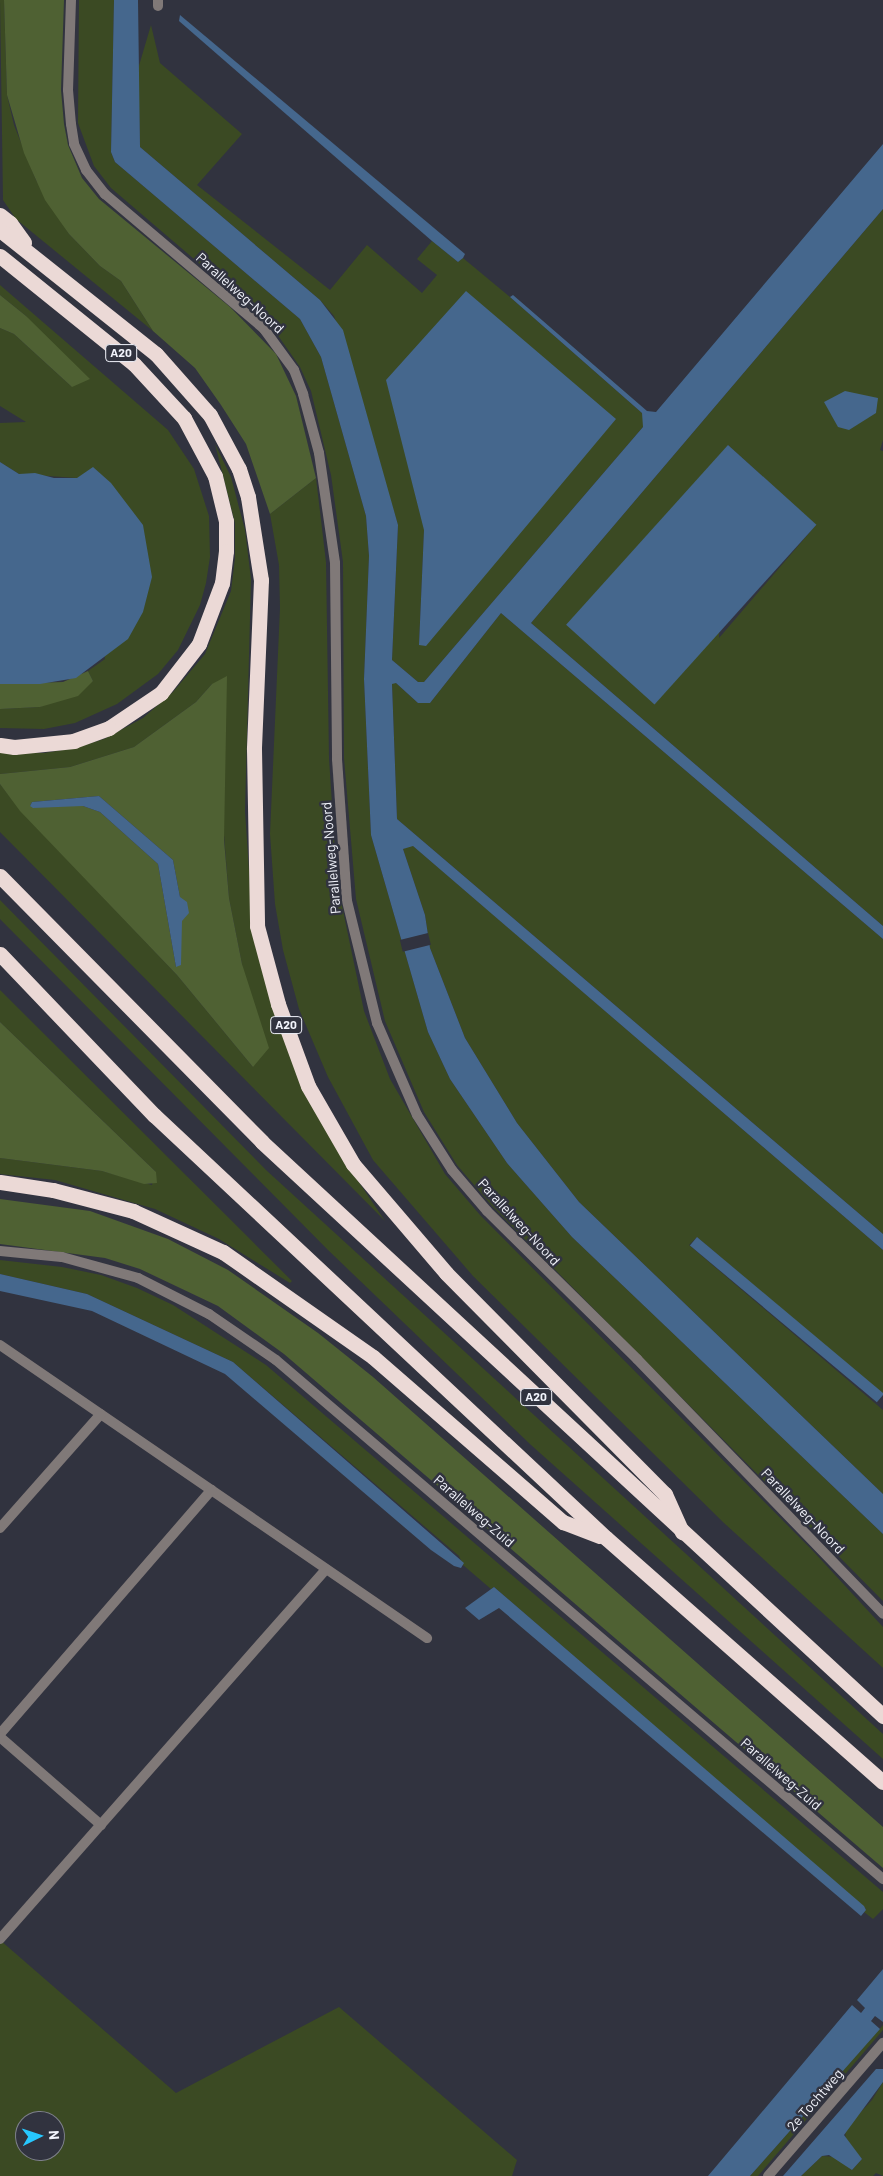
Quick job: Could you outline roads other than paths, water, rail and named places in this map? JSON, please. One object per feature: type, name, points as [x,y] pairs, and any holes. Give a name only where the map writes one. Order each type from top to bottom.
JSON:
[{"type":"highway","name":"A20","points":[[0,215],[10,223],[34,256]]},
{"type":"highway","name":"A20","points":[[0,230],[156,354],[210,415],[239,469],[248,498],[261,580],[254,758],[257,926],[278,1004],[308,1086],[353,1164],[446,1273],[666,1494],[682,1532]]},
{"type":"highway","name":"A20","points":[[0,256],[134,364],[184,418],[215,476],[226,521],[226,551],[222,583],[199,644],[161,693],[108,728],[74,741],[14,747],[0,746]]},
{"type":"highway","name":"A20","points":[[0,268],[21,273]]},
{"type":"highway","name":"A20","points":[[0,876],[262,1142],[883,1716]]},
{"type":"highway","points":[[0,954],[154,1114],[606,1538],[883,1782]]},
{"type":"highway","points":[[0,1182],[53,1190],[133,1211],[223,1252],[373,1357],[562,1522],[606,1538]]},
{"type":"street","name":"Parallelweg-Noord","points":[[71,0],[70,115],[74,144],[86,170],[105,194],[264,329],[294,370],[303,394],[319,453],[335,563],[337,759],[347,901],[377,1023],[417,1115],[452,1170],[487,1212],[637,1359],[883,1614]]},
{"type":"street","name":"Parallelweg-Zuid","points":[[0,1252],[62,1257],[138,1278],[210,1314],[276,1360],[883,1879]]},
{"type":"street","points":[[0,1345],[427,1638]]},
{"type":"street","points":[[0,1528],[101,1414]]},
{"type":"street","points":[[101,1824],[0,1735],[211,1490]]},
{"type":"street","points":[[0,1939],[326,1569]]},
{"type":"street","name":"2e Tochtweg","points":[[768,2176],[883,2043]]},
{"type":"water","points":[[114,0],[138,0],[140,147],[320,300],[343,330],[398,525],[392,660],[418,682],[424,682],[643,427],[642,413],[510,297],[513,295],[647,411],[656,412],[883,144],[883,209],[531,623],[883,926],[883,939],[501,613],[430,703],[418,703],[396,683],[392,684],[397,819],[883,1234],[883,1250],[413,846],[403,849],[425,915],[430,948],[465,1038],[517,1123],[579,1202],[883,1494],[883,1534],[572,1237],[507,1163],[450,1079],[428,1032],[371,835],[364,679],[369,556],[366,516],[321,357],[300,319],[115,162],[111,152]]},
{"type":"water","points":[[180,15],[465,254],[463,258],[458,262],[432,241],[179,21]]},
{"type":"water","points":[[466,291],[616,419],[426,646],[419,645],[424,530],[386,380]]},
{"type":"water","points":[[845,391],[878,398],[876,413],[849,430],[838,427],[824,402]]},
{"type":"water","points":[[728,445],[816,525],[655,704],[566,625]]},
{"type":"water","points":[[0,462],[19,474],[35,473],[54,478],[77,478],[93,467],[111,483],[143,525],[152,577],[143,612],[128,639],[76,678],[40,684],[0,684]]},
{"type":"water","points":[[99,796],[173,860],[180,897],[187,902],[189,913],[182,921],[181,965],[176,967],[158,864],[100,812],[83,806],[33,808],[30,806],[32,802]]},
{"type":"water","points":[[697,1237],[883,1393],[877,1402],[690,1245]]},
{"type":"water","points":[[0,1274],[87,1294],[233,1362],[464,1563],[461,1568],[454,1566],[431,1550],[225,1374],[92,1311],[0,1291]]},
{"type":"water","points":[[494,1587],[864,1906],[866,1910],[861,1916],[499,1608],[479,1620],[465,1608]]},
{"type":"water","points":[[883,1969],[883,2022],[875,2016],[871,2021],[880,2029],[750,2176],[708,2176],[852,2005],[861,2013],[865,2008],[857,2000]]},
{"type":"water","points":[[876,2069],[883,2069],[883,2082],[844,2135],[862,2159],[852,2170],[829,2155],[822,2156],[801,2176],[783,2176]]}]
